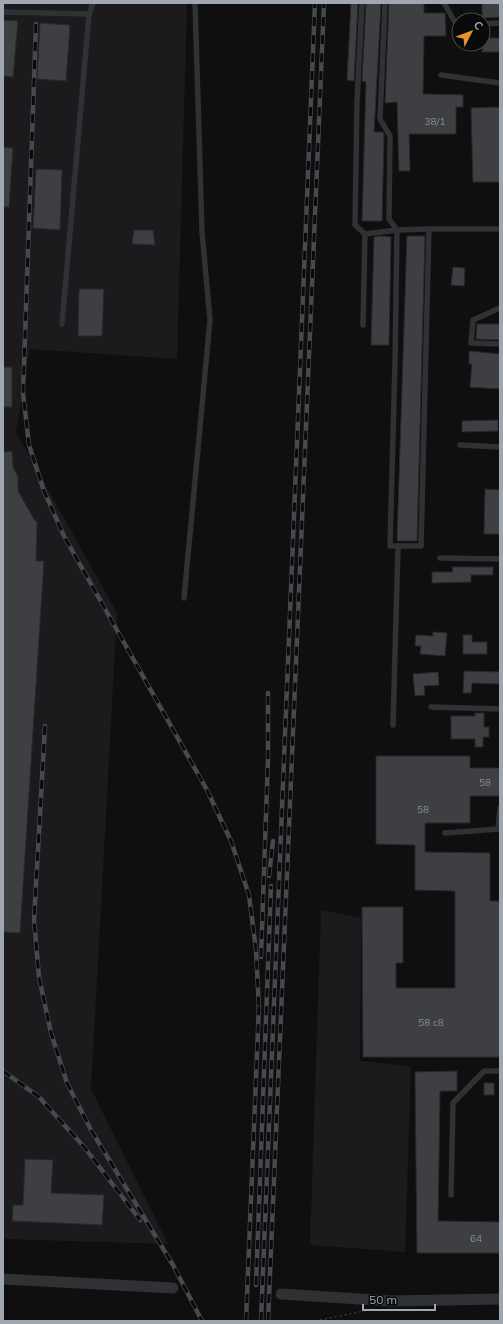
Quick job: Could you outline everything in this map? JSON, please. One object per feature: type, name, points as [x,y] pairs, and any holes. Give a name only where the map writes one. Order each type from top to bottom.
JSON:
[{"type":"street","points":[[3,1279],[173,1288]]},
{"type":"street","points":[[281,1294],[391,1301],[500,1299]]},
{"type":"lane","points":[[62,324],[89,14],[93,3]]},
{"type":"lane","points":[[184,598],[210,320],[202,232],[195,3]]},
{"type":"lane","points":[[362,3],[357,100],[355,225],[366,234],[397,230],[500,229]]},
{"type":"lane","points":[[385,3],[380,120],[390,136],[389,220],[397,230],[390,546],[421,546],[429,229]]},
{"type":"lane","points":[[444,3],[451,15]]},
{"type":"lane","points":[[3,12],[89,14]]},
{"type":"lane","points":[[441,75],[500,83]]},
{"type":"lane","points":[[363,325],[366,234]]},
{"type":"lane","points":[[500,308],[473,320],[471,343],[500,344]]},
{"type":"lane","points":[[460,445],[500,447]]},
{"type":"lane","points":[[393,725],[398,546]]},
{"type":"lane","points":[[440,558],[500,559]]},
{"type":"lane","points":[[431,707],[500,709]]},
{"type":"lane","points":[[445,833],[498,830],[500,808]]},
{"type":"lane","points":[[451,1195],[453,1103],[484,1071],[500,1071]]},
{"type":"path","points":[[315,1321],[371,1310]]},
{"type":"shaded area","points":[[3,3],[187,3],[177,359],[30,349],[16,432],[117,613],[91,1089],[168,1244],[3,1239]]},
{"type":"shaded area","points":[[321,910],[361,918],[360,1061],[411,1066],[405,1252],[310,1245]]},
{"type":"building","points":[[351,3],[358,3],[354,81],[347,80]]},
{"type":"building","points":[[366,3],[381,3],[374,132],[383,132],[384,135],[382,221],[362,221],[366,82],[362,81]]},
{"type":"building","points":[[389,3],[424,3],[424,13],[445,13],[446,36],[424,36],[423,94],[463,95],[463,107],[456,107],[456,134],[409,134],[410,171],[399,171],[397,102],[385,103]]},
{"type":"building","points":[[482,3],[500,3],[500,17],[491,18],[491,12],[482,12]]},
{"type":"building","points":[[3,20],[18,21],[13,77],[3,76]]},
{"type":"building","points":[[40,23],[70,25],[66,81],[37,79]]},
{"type":"building","points":[[491,38],[500,38],[500,52],[491,52]]},
{"type":"building","points":[[500,107],[500,182],[473,182],[471,108]]},
{"type":"building","points":[[3,147],[13,148],[9,207],[3,207]]},
{"type":"building","points":[[36,169],[62,170],[60,230],[33,228]]},
{"type":"building","points":[[134,230],[153,230],[155,245],[132,244]]},
{"type":"building","points":[[407,236],[425,236],[417,541],[397,541]]},
{"type":"building","points":[[374,237],[391,237],[389,345],[371,345]]},
{"type":"building","points":[[453,267],[465,268],[464,286],[451,285]]},
{"type":"building","points":[[79,289],[104,289],[102,336],[78,336]]},
{"type":"building","points":[[477,324],[500,324],[500,340],[476,339]]},
{"type":"building","points":[[469,351],[500,354],[500,389],[470,387],[472,364],[469,364]]},
{"type":"building","points":[[3,367],[12,367],[12,407],[3,407]]},
{"type":"building","points":[[498,420],[498,431],[462,432],[462,421]]},
{"type":"building","points":[[12,451],[13,467],[18,477],[18,491],[35,521],[37,521],[36,561],[44,561],[20,933],[3,932],[3,452]]},
{"type":"building","points":[[485,489],[500,490],[500,534],[484,534]]},
{"type":"building","points":[[452,567],[493,567],[493,575],[471,575],[471,582],[432,583],[432,572],[453,572]]},
{"type":"building","points":[[433,632],[447,633],[445,656],[420,654],[421,646],[415,646],[416,635],[433,636]]},
{"type":"building","points":[[463,635],[472,635],[472,642],[487,642],[487,654],[463,654]]},
{"type":"building","points":[[464,671],[500,672],[500,684],[472,683],[471,693],[463,693]]},
{"type":"building","points":[[438,672],[439,685],[424,686],[425,695],[415,696],[413,674]]},
{"type":"building","points":[[475,713],[484,713],[484,727],[489,727],[489,737],[483,737],[483,747],[475,747],[475,739],[451,739],[451,716],[475,716]]},
{"type":"building","points":[[376,756],[470,756],[470,768],[500,768],[500,796],[470,796],[470,823],[425,823],[425,852],[490,853],[490,901],[500,901],[500,1057],[363,1057],[362,907],[403,907],[403,963],[396,963],[396,988],[455,988],[455,891],[415,890],[415,845],[376,844]]},
{"type":"building","points":[[457,1071],[457,1091],[440,1091],[438,1221],[500,1222],[500,1253],[417,1253],[415,1072]]},
{"type":"building","points":[[484,1083],[494,1083],[494,1095],[484,1095]]},
{"type":"building","points":[[25,1159],[53,1160],[51,1193],[104,1195],[102,1225],[12,1221],[13,1205],[23,1205]]},
{"type":"railway","points":[[261,1321],[315,3]]},
{"type":"railway","points":[[268,1321],[324,3]]},
{"type":"railway","points":[[36,24],[23,393],[29,445],[44,491],[64,536],[207,790],[231,841],[249,895],[256,950],[259,1009]]},
{"type":"railway","points":[[261,957],[268,759],[268,693]]},
{"type":"railway","points":[[45,726],[34,920],[39,977],[51,1033],[67,1083],[91,1130],[173,1265],[202,1321]]},
{"type":"railway","points":[[269,876],[273,841]]},
{"type":"railway","points":[[256,1285],[271,886]]},
{"type":"railway","points":[[246,1321],[259,1005]]},
{"type":"railway","points":[[3,1071],[39,1097],[85,1148],[140,1220]]}]
